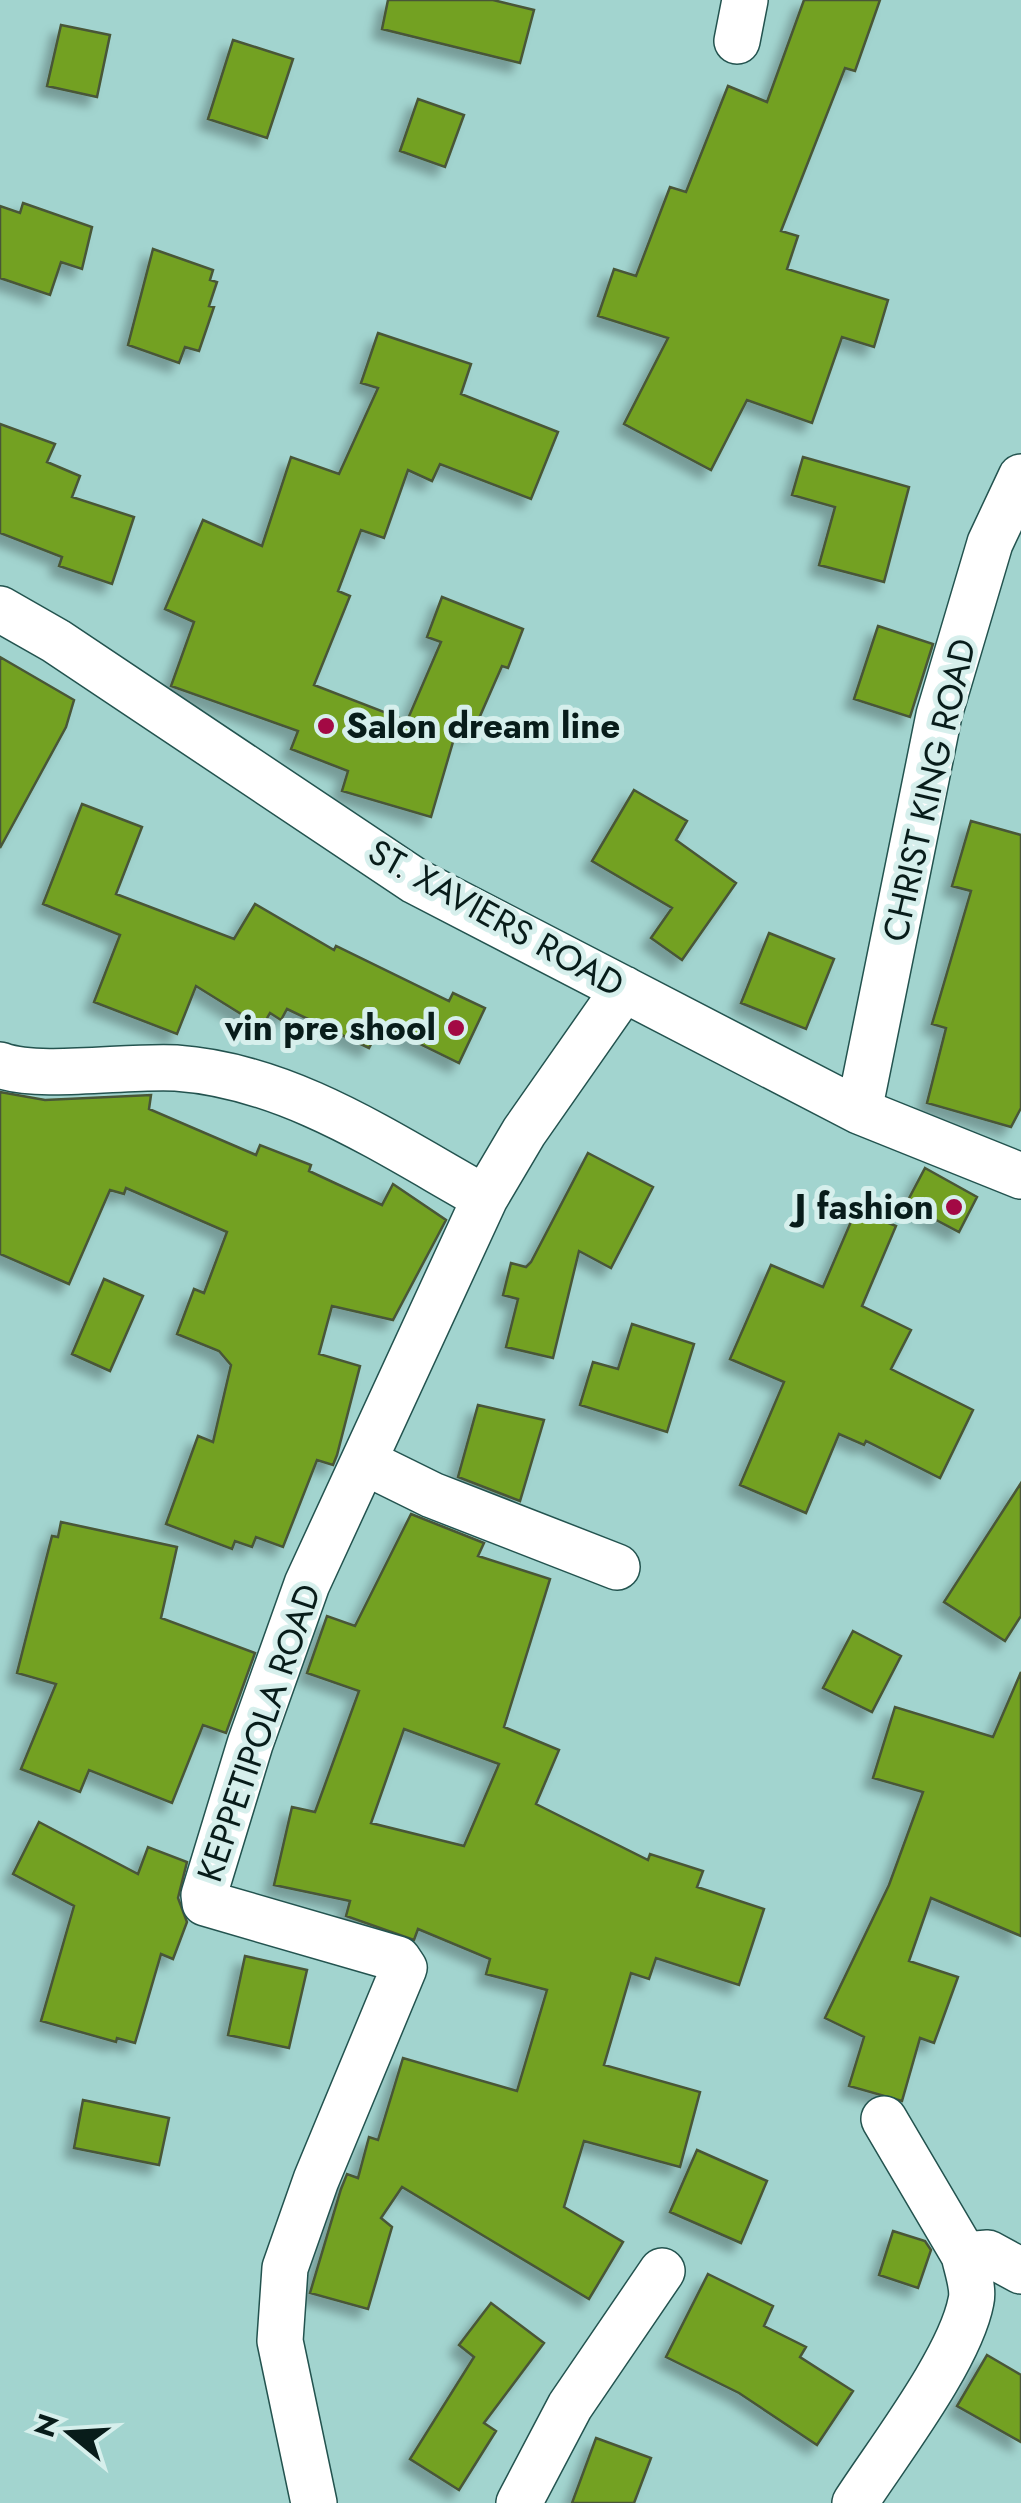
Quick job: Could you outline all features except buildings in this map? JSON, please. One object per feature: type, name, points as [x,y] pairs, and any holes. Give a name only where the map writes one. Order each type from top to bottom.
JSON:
[{"type":"street","name":"CHRIST KING ROAD","points":[[858,1110],[939,715],[1006,547],[1021,477]]},
{"type":"street","name":"ST. XAVIERS ROAD","points":[[0,609],[56,641],[415,881],[858,1110],[1021,1176]]},
{"type":"street","name":"KEPPETIPOLA ROAD","points":[[314,2503],[280,2341],[285,2268],[316,2180],[404,1968],[398,1958],[205,1903],[204,1896],[250,1744],[307,1584],[485,1198],[524,1132],[624,989]]},
{"type":"street","points":[[0,1065],[26,1072],[100,1066],[177,1068],[254,1079],[369,1133],[485,1198]]},
{"type":"street","points":[[365,1462],[432,1495],[617,1567]]},
{"type":"street","points":[[854,2503],[922,2403],[972,2299],[964,2255],[884,2119]]},
{"type":"street","points":[[964,2255],[988,2254],[1021,2272]]},
{"type":"street","points":[[519,2503],[570,2406],[662,2271]]},
{"type":"place","name":"Salon dream line","points":[[326,726]]},
{"type":"place","name":"vin pre shool","points":[[456,1028]]},
{"type":"place","name":"J fashion","points":[[954,1207]]}]
